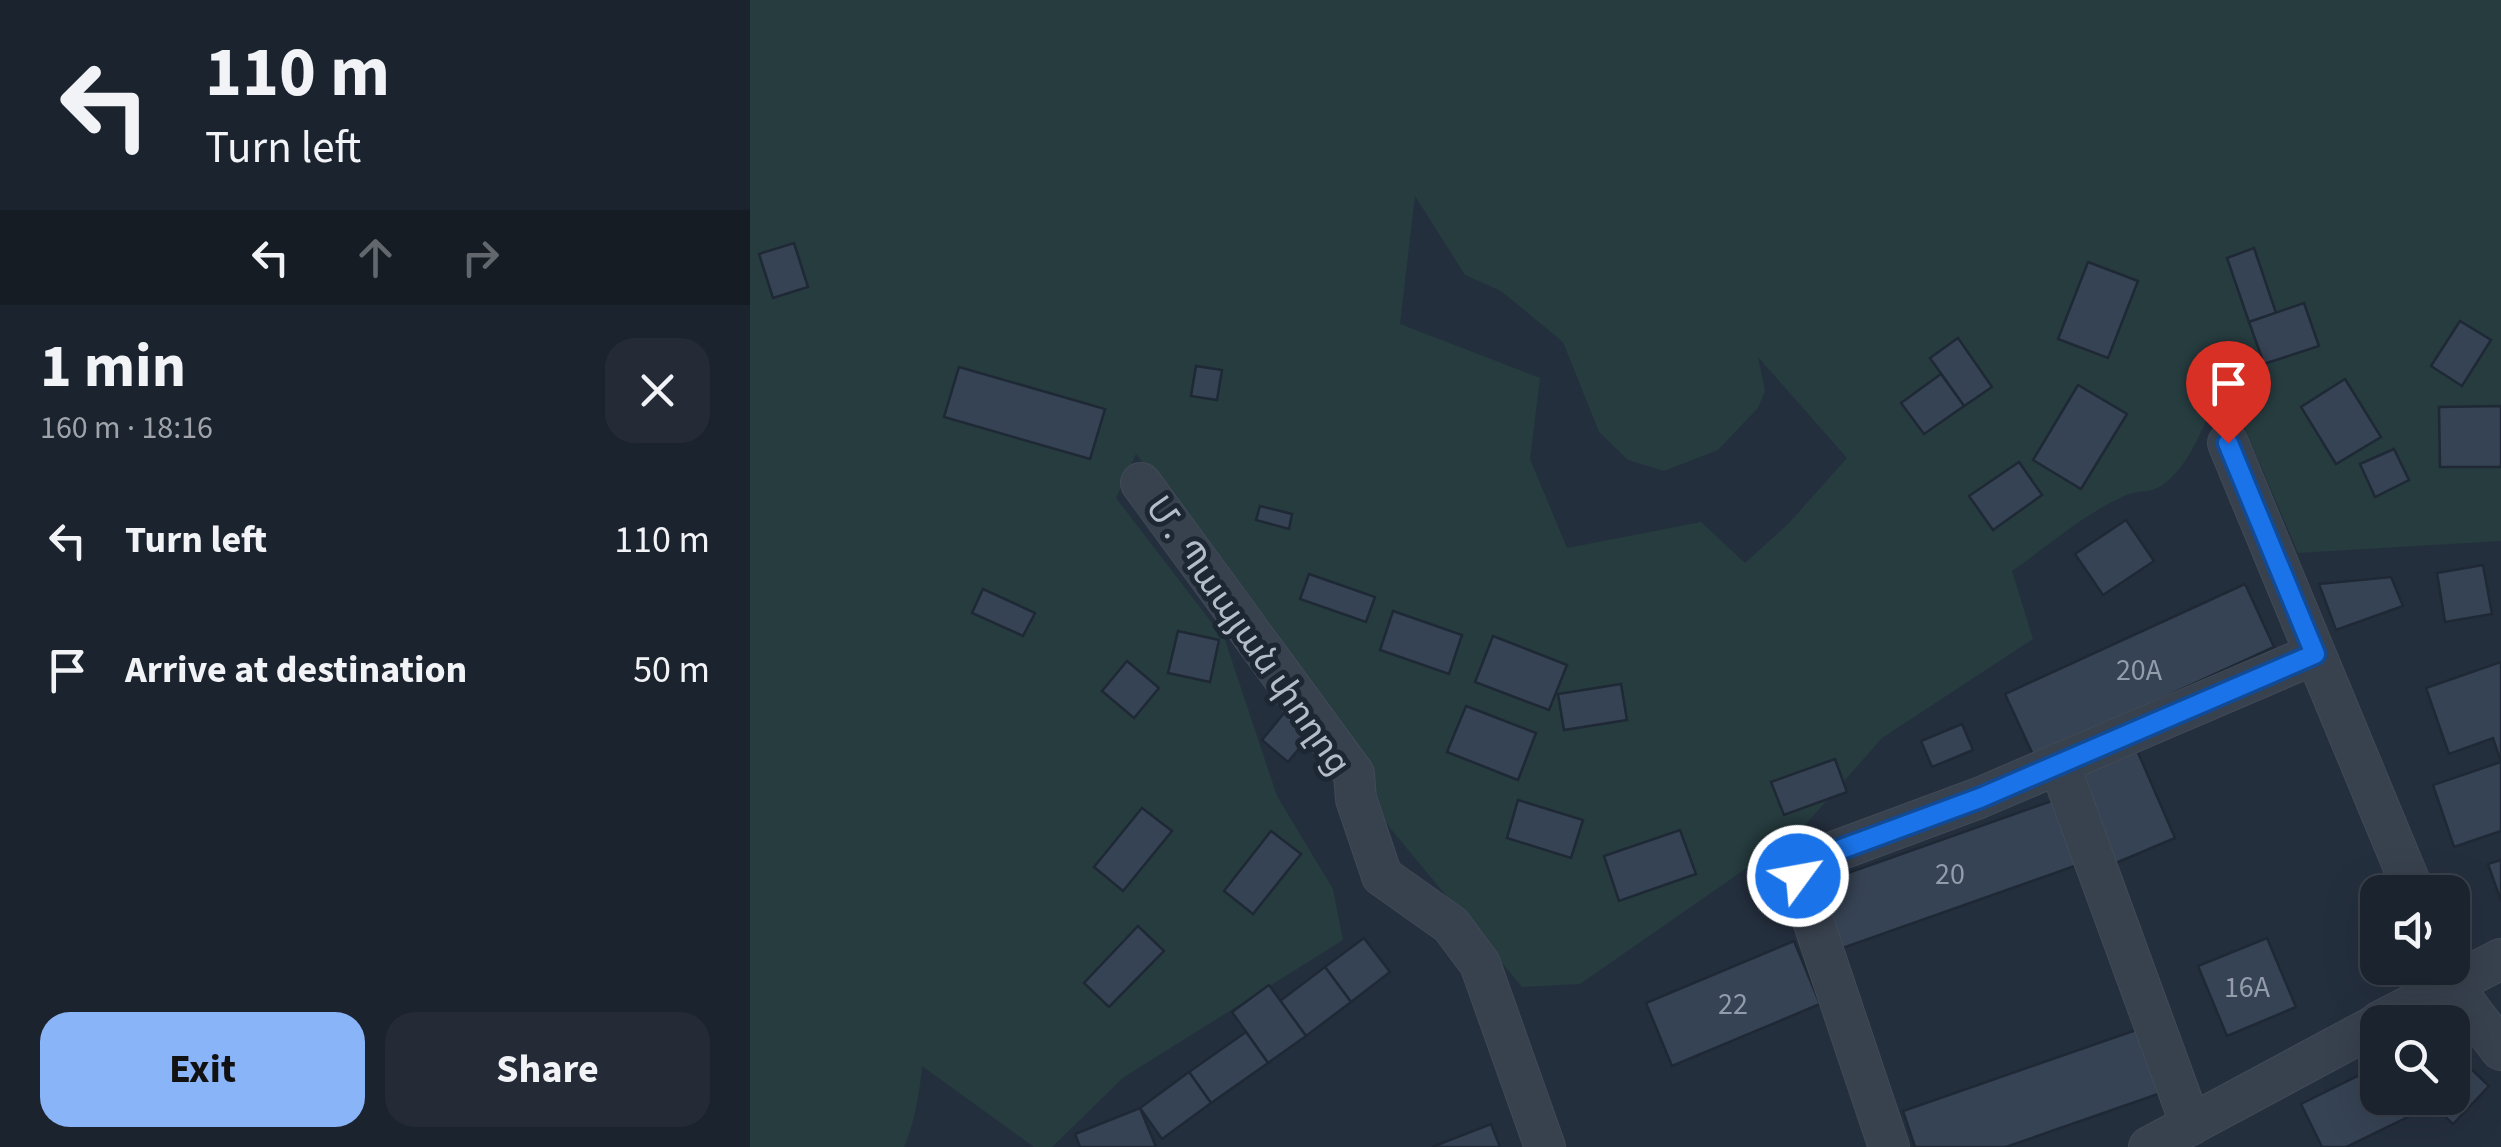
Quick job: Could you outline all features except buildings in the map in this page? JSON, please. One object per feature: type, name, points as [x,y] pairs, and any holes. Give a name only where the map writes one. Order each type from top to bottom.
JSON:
[{"type":"street","points":[[2228,443],[2407,875]]},
{"type":"street","name":"Մ․ Պապյան փողոց","points":[[1141,483],[1354,774],[1356,799],[1382,876],[1451,925],[1480,964],[1546,1147]]},
{"type":"street","points":[[1889,1147],[1798,876],[1817,858],[2059,764],[2315,654]]},
{"type":"street","points":[[2059,764],[2191,1125]]},
{"type":"street","points":[[2470,969],[2501,959]]},
{"type":"street","points":[[2405,1005],[2435,985]]},
{"type":"street","points":[[2454,985],[2501,1050]]},
{"type":"street","points":[[2150,1147],[2360,1033]]},
{"type":"green space","points":[[750,0],[2501,0],[2501,541],[2298,553],[2226,384],[2188,457],[2171,478],[2158,488],[2129,494],[2108,504],[2012,571],[2033,639],[1882,738],[1800,831],[1580,984],[1522,987],[1390,828],[1275,630],[1136,454],[1116,498],[1225,640],[1277,796],[1333,889],[1343,940],[1124,1077],[1052,1147],[1034,1147],[922,1066],[916,1108],[904,1147],[750,1147]],"holes":[[[1415,196],[1465,275],[1501,291],[1563,342],[1599,432],[1628,460],[1664,471],[1718,450],[1758,408],[1765,391],[1758,357],[1847,458],[1789,523],[1745,563],[1701,522],[1567,548],[1530,459],[1540,378],[1400,324]]]},
{"type":"route","points":[[1798,876],[1817,858],[1980,798],[2315,654],[2228,443]]}]
